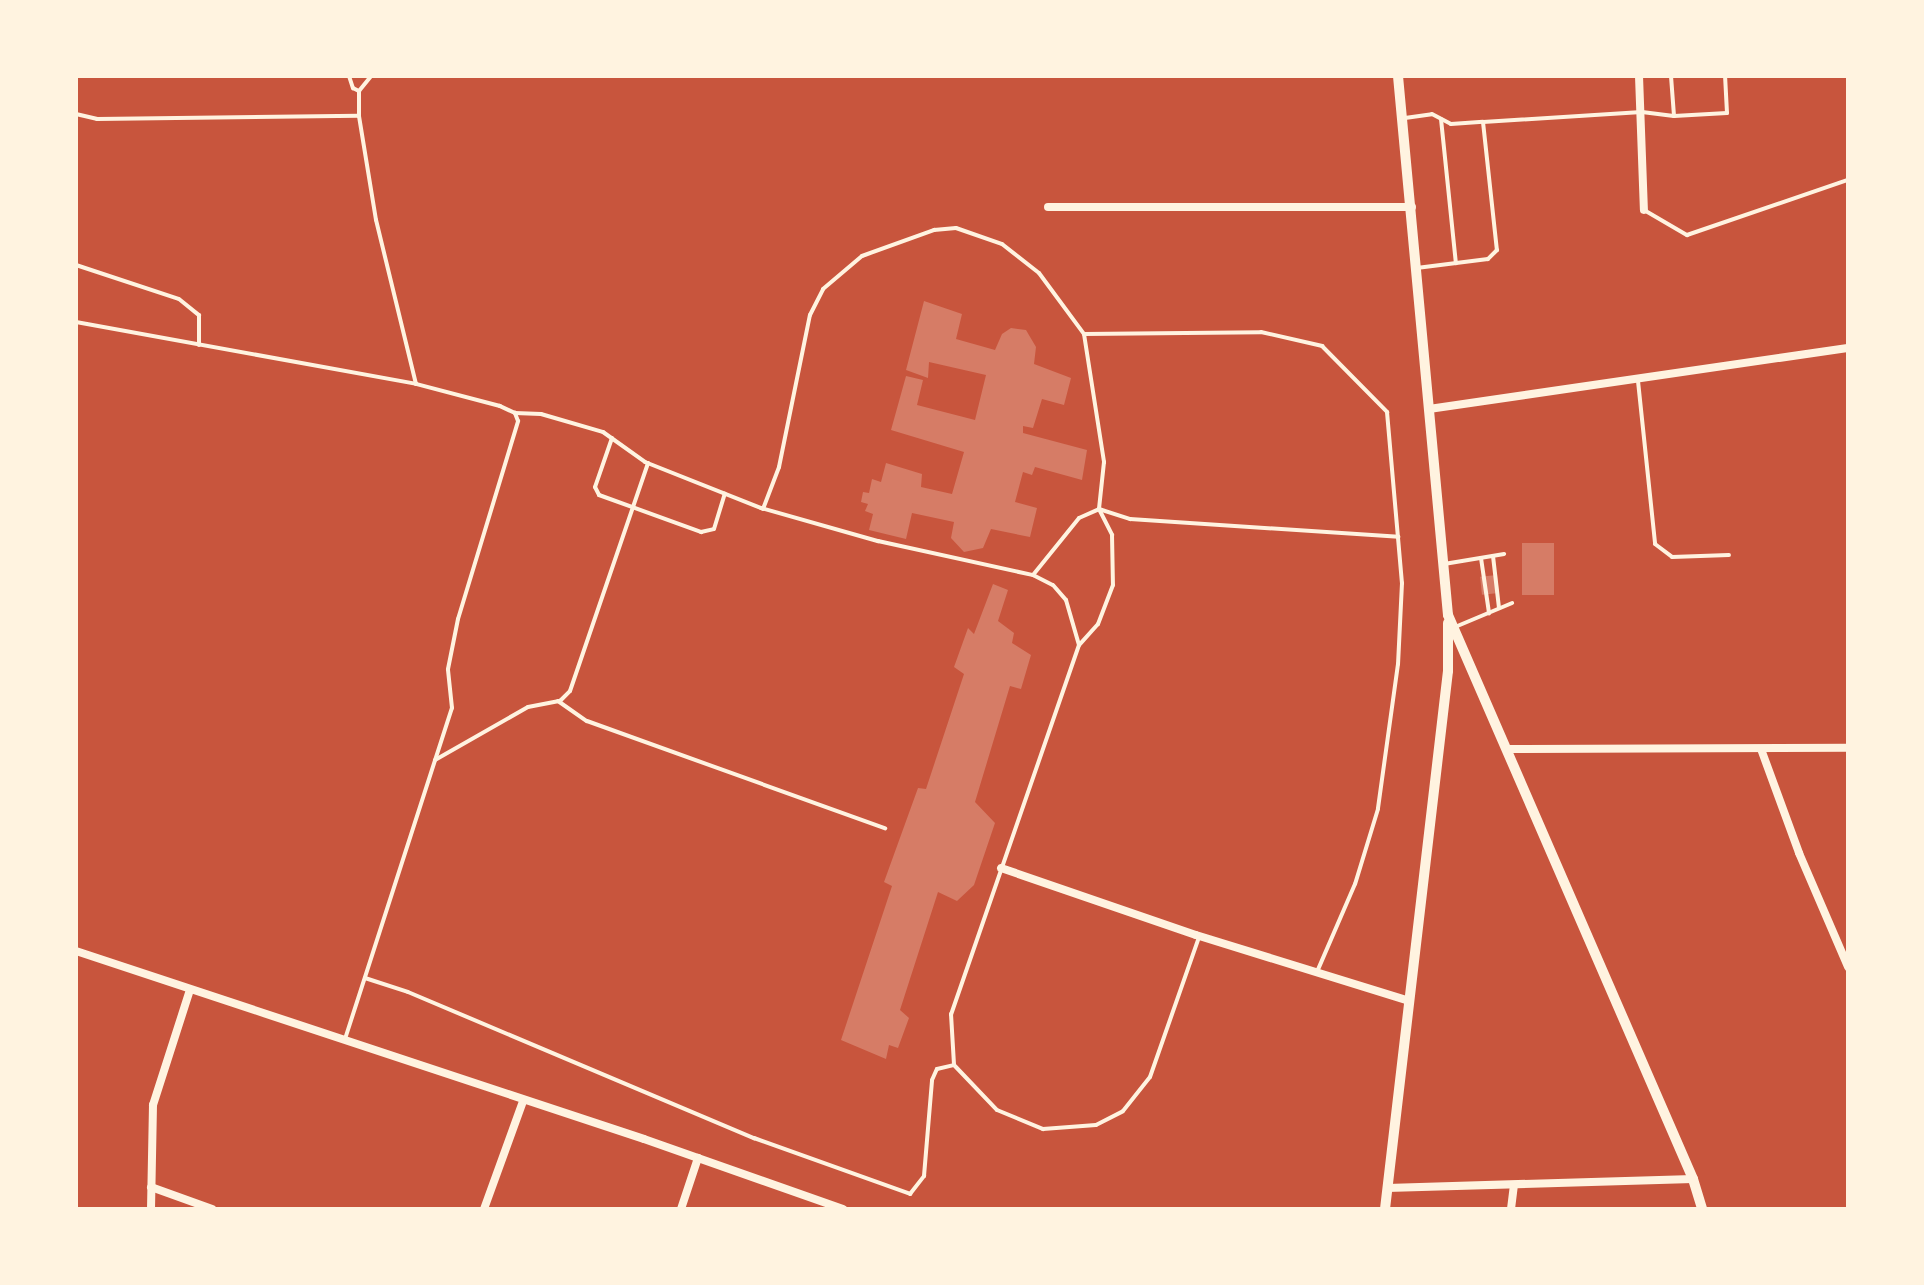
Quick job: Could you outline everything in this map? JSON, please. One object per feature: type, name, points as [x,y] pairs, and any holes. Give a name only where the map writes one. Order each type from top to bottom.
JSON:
[{"type":"street","points":[[1385,1209],[1448,671],[1448,615],[1398,76]]},
{"type":"street","points":[[1639,76],[1644,210]]},
{"type":"street","points":[[1048,207],[1412,207]]},
{"type":"street","points":[[1429,409],[1848,348]]},
{"type":"street","points":[[1448,615],[1509,749],[1693,1179],[1702,1209]]},
{"type":"street","points":[[1509,749],[1848,748]]},
{"type":"street","points":[[1761,749],[1799,853],[1848,967]]},
{"type":"street","points":[[1001,868],[1199,936],[1409,1001]]},
{"type":"street","points":[[76,951],[843,1209]]},
{"type":"street","points":[[151,1209],[153,1105],[190,990]]},
{"type":"street","points":[[484,1209],[523,1101]]},
{"type":"street","points":[[681,1209],[698,1158]]},
{"type":"street","points":[[1387,1188],[1693,1179]]},
{"type":"street","points":[[1511,1209],[1514,1185]]},
{"type":"street","points":[[151,1187],[212,1209]]},
{"type":"lane","points":[[349,76],[353,88],[359,91]]},
{"type":"lane","points":[[371,76],[359,91],[359,116],[376,220],[416,384]]},
{"type":"lane","points":[[1671,76],[1674,116]]},
{"type":"lane","points":[[1402,118],[1432,114],[1451,124],[1642,112],[1674,116],[1727,113],[1725,76]]},
{"type":"lane","points":[[76,114],[97,119],[359,116]]},
{"type":"lane","points":[[1441,119],[1456,263]]},
{"type":"lane","points":[[1417,268],[1488,259],[1497,250],[1483,122]]},
{"type":"lane","points":[[1644,210],[1687,235],[1848,180]]},
{"type":"lane","points":[[763,509],[779,467],[810,315],[823,289],[862,256],[934,230],[956,228],[976,232],[1002,244],[1039,273],[1084,334],[1104,462],[1099,509],[1112,535],[1113,585],[1098,624],[1079,645],[951,1014],[954,1065],[997,1110],[1043,1129],[1096,1125],[1123,1111],[1150,1077],[1199,936]]},
{"type":"lane","points":[[76,265],[179,299],[199,315],[199,345]]},
{"type":"lane","points":[[76,322],[416,384],[500,406],[515,413],[541,414],[612,438],[648,463],[763,509],[878,541],[1033,575],[1053,585],[1066,600],[1079,645]]},
{"type":"lane","points":[[1084,334],[1261,332],[1322,346],[1387,412],[1402,583],[1398,664],[1378,809],[1355,884],[1317,972]]},
{"type":"lane","points":[[1638,378],[1655,544],[1664,554],[1672,557],[1729,555]]},
{"type":"lane","points":[[344,1041],[452,708],[448,669],[458,619],[518,421],[515,413]]},
{"type":"lane","points":[[612,438],[595,490],[633,508],[709,532],[714,529],[725,494]]},
{"type":"lane","points":[[435,760],[528,707],[558,701],[570,691],[648,463]]},
{"type":"lane","points":[[1033,575],[1079,518],[1099,509],[1130,519],[1398,537]]},
{"type":"lane","points":[[1443,564],[1504,554]]},
{"type":"lane","points":[[1493,556],[1499,608]]},
{"type":"lane","points":[[1481,558],[1489,613]]},
{"type":"lane","points":[[1453,628],[1512,603]]},
{"type":"lane","points":[[558,701],[587,721],[885,828]]},
{"type":"lane","points":[[365,978],[408,992],[754,1138],[910,1194],[924,1176],[932,1080],[937,1069],[954,1065]]},
{"type":"building","points":[[924,301],[962,314],[956,339],[995,350],[1002,334],[1011,328],[1026,330],[1036,347],[1034,364],[1071,378],[1064,405],[1042,399],[1033,428],[1023,426],[1023,433],[1087,450],[1082,480],[1035,467],[1032,475],[1023,472],[1015,502],[1037,508],[1030,537],[991,529],[983,548],[964,552],[951,538],[954,522],[912,513],[906,539],[869,530],[873,514],[865,511],[868,504],[861,502],[863,492],[869,493],[872,479],[881,482],[886,463],[922,474],[921,487],[952,494],[964,452],[891,430],[906,376],[923,380],[917,405],[975,420],[986,375],[929,362],[928,378],[906,370]]},
{"type":"building","points":[[1522,543],[1554,543],[1554,595],[1522,595]]},
{"type":"building","points":[[1497,575],[1499,593],[1482,595],[1480,577]]},
{"type":"building","points":[[993,584],[1008,590],[998,621],[1014,633],[1012,643],[1031,655],[1021,689],[1010,686],[975,802],[995,823],[974,885],[957,901],[938,892],[900,1010],[909,1018],[898,1048],[889,1045],[886,1059],[841,1040],[892,886],[884,882],[918,788],[926,789],[964,674],[954,667],[968,628],[974,634]]}]
